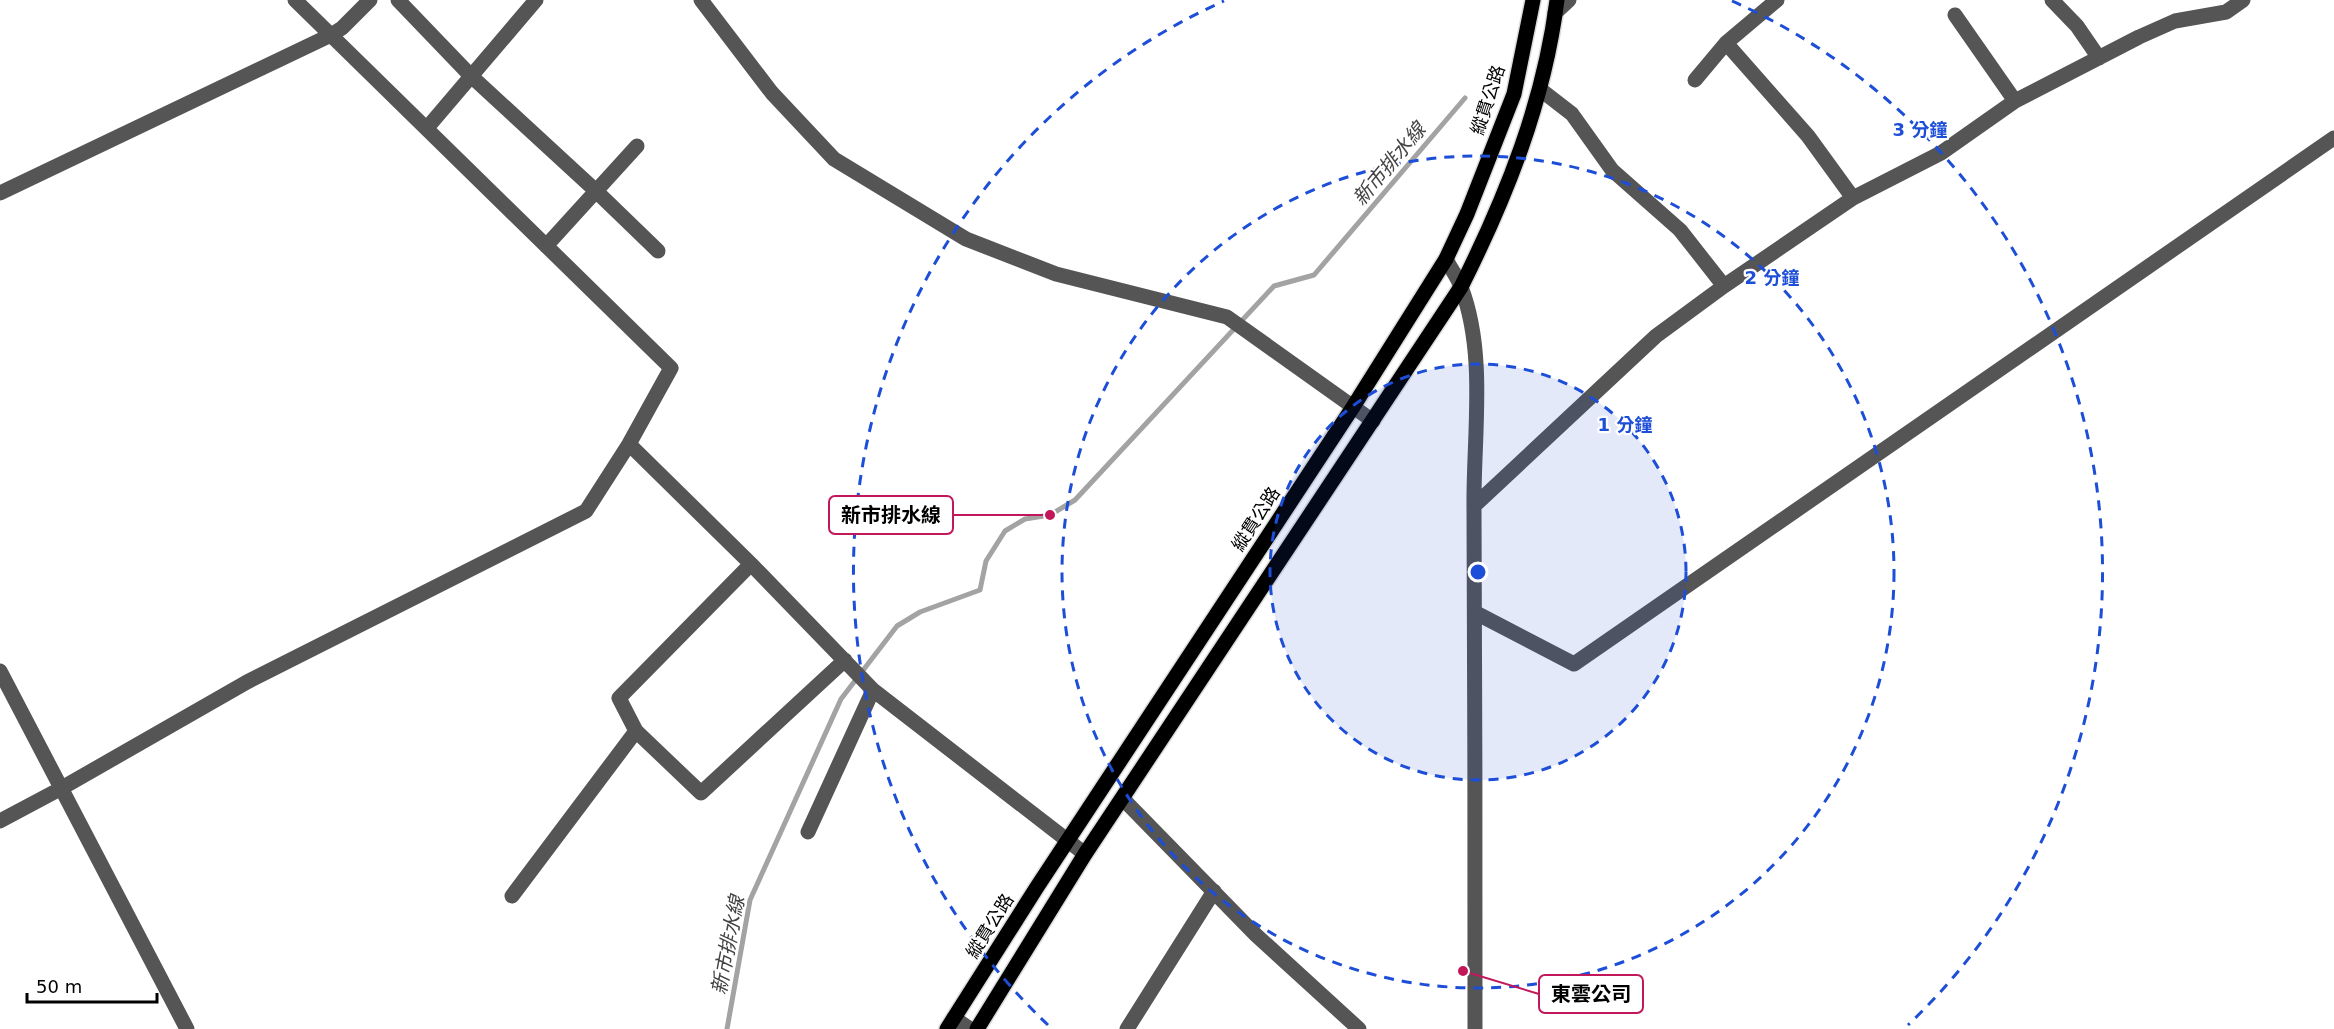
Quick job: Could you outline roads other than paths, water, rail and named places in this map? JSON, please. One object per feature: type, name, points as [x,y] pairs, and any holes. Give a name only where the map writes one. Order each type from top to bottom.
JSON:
[{"type":"main road","name":"縱貫公路","points":[[950,1024],[1353,407],[1446,260],[1467,214],[1514,94],[1533,0]]},
{"type":"main road","points":[[977,1029],[1085,854],[1461,287],[1490,229],[1516,167],[1541,90],[1556,7]]},
{"type":"street","points":[[0,821],[247,682],[586,511],[629,444],[671,368],[295,0]]},
{"type":"street","points":[[398,0],[470,75],[658,251]]},
{"type":"street","points":[[427,128],[536,0]]},
{"type":"street","points":[[701,0],[772,93],[834,159],[966,238],[986,247],[1056,274],[1227,317],[1373,421]]},
{"type":"street","points":[[1556,7],[1569,0]]},
{"type":"street","points":[[2052,0],[2077,26],[2099,58]]},
{"type":"street","points":[[1474,506],[1656,336],[1724,286],[1853,198],[1941,153],[2015,101],[2099,58],[2175,21],[2226,12],[2243,0]]},
{"type":"street","points":[[1695,80],[1726,43],[1769,2]]},
{"type":"street","points":[[0,193],[331,35],[342,28],[362,3]]},
{"type":"street","points":[[1955,15],[2015,101]]},
{"type":"street","points":[[1726,43],[1808,136],[1853,198]]},
{"type":"street","points":[[1541,90],[1572,114],[1612,170],[1680,230],[1724,286]]},
{"type":"street","points":[[1476,613],[1574,664],[2334,138]]},
{"type":"street","points":[[546,246],[637,146]]},
{"type":"street","points":[[1446,260],[1461,287],[1473,337],[1474,356],[1475,1029]]},
{"type":"street","points":[[629,444],[751,564],[873,690],[1085,854]]},
{"type":"street","points":[[751,564],[619,698],[636,730],[701,793],[845,660]]},
{"type":"street","points":[[0,671],[187,1029]]},
{"type":"street","points":[[808,832],[873,690]]},
{"type":"street","points":[[512,896],[636,730]]},
{"type":"street","points":[[1123,799],[1256,935],[1359,1029]]},
{"type":"street","points":[[1127,1029],[1214,891]]},
{"type":"street","points":[[950,1024],[969,1029]]},
{"type":"waterway","name":"新市排水線","points":[[727,1029],[750,900],[841,699],[897,626],[920,612],[980,590],[986,561],[1005,531],[1025,519],[1050,515],[1075,500],[1274,286],[1314,275],[1465,98]]},
{"type":"place","name":"新市排水線","points":[[1050,515]]},
{"type":"place","name":"東雲公司","points":[[1463,971]]}]
